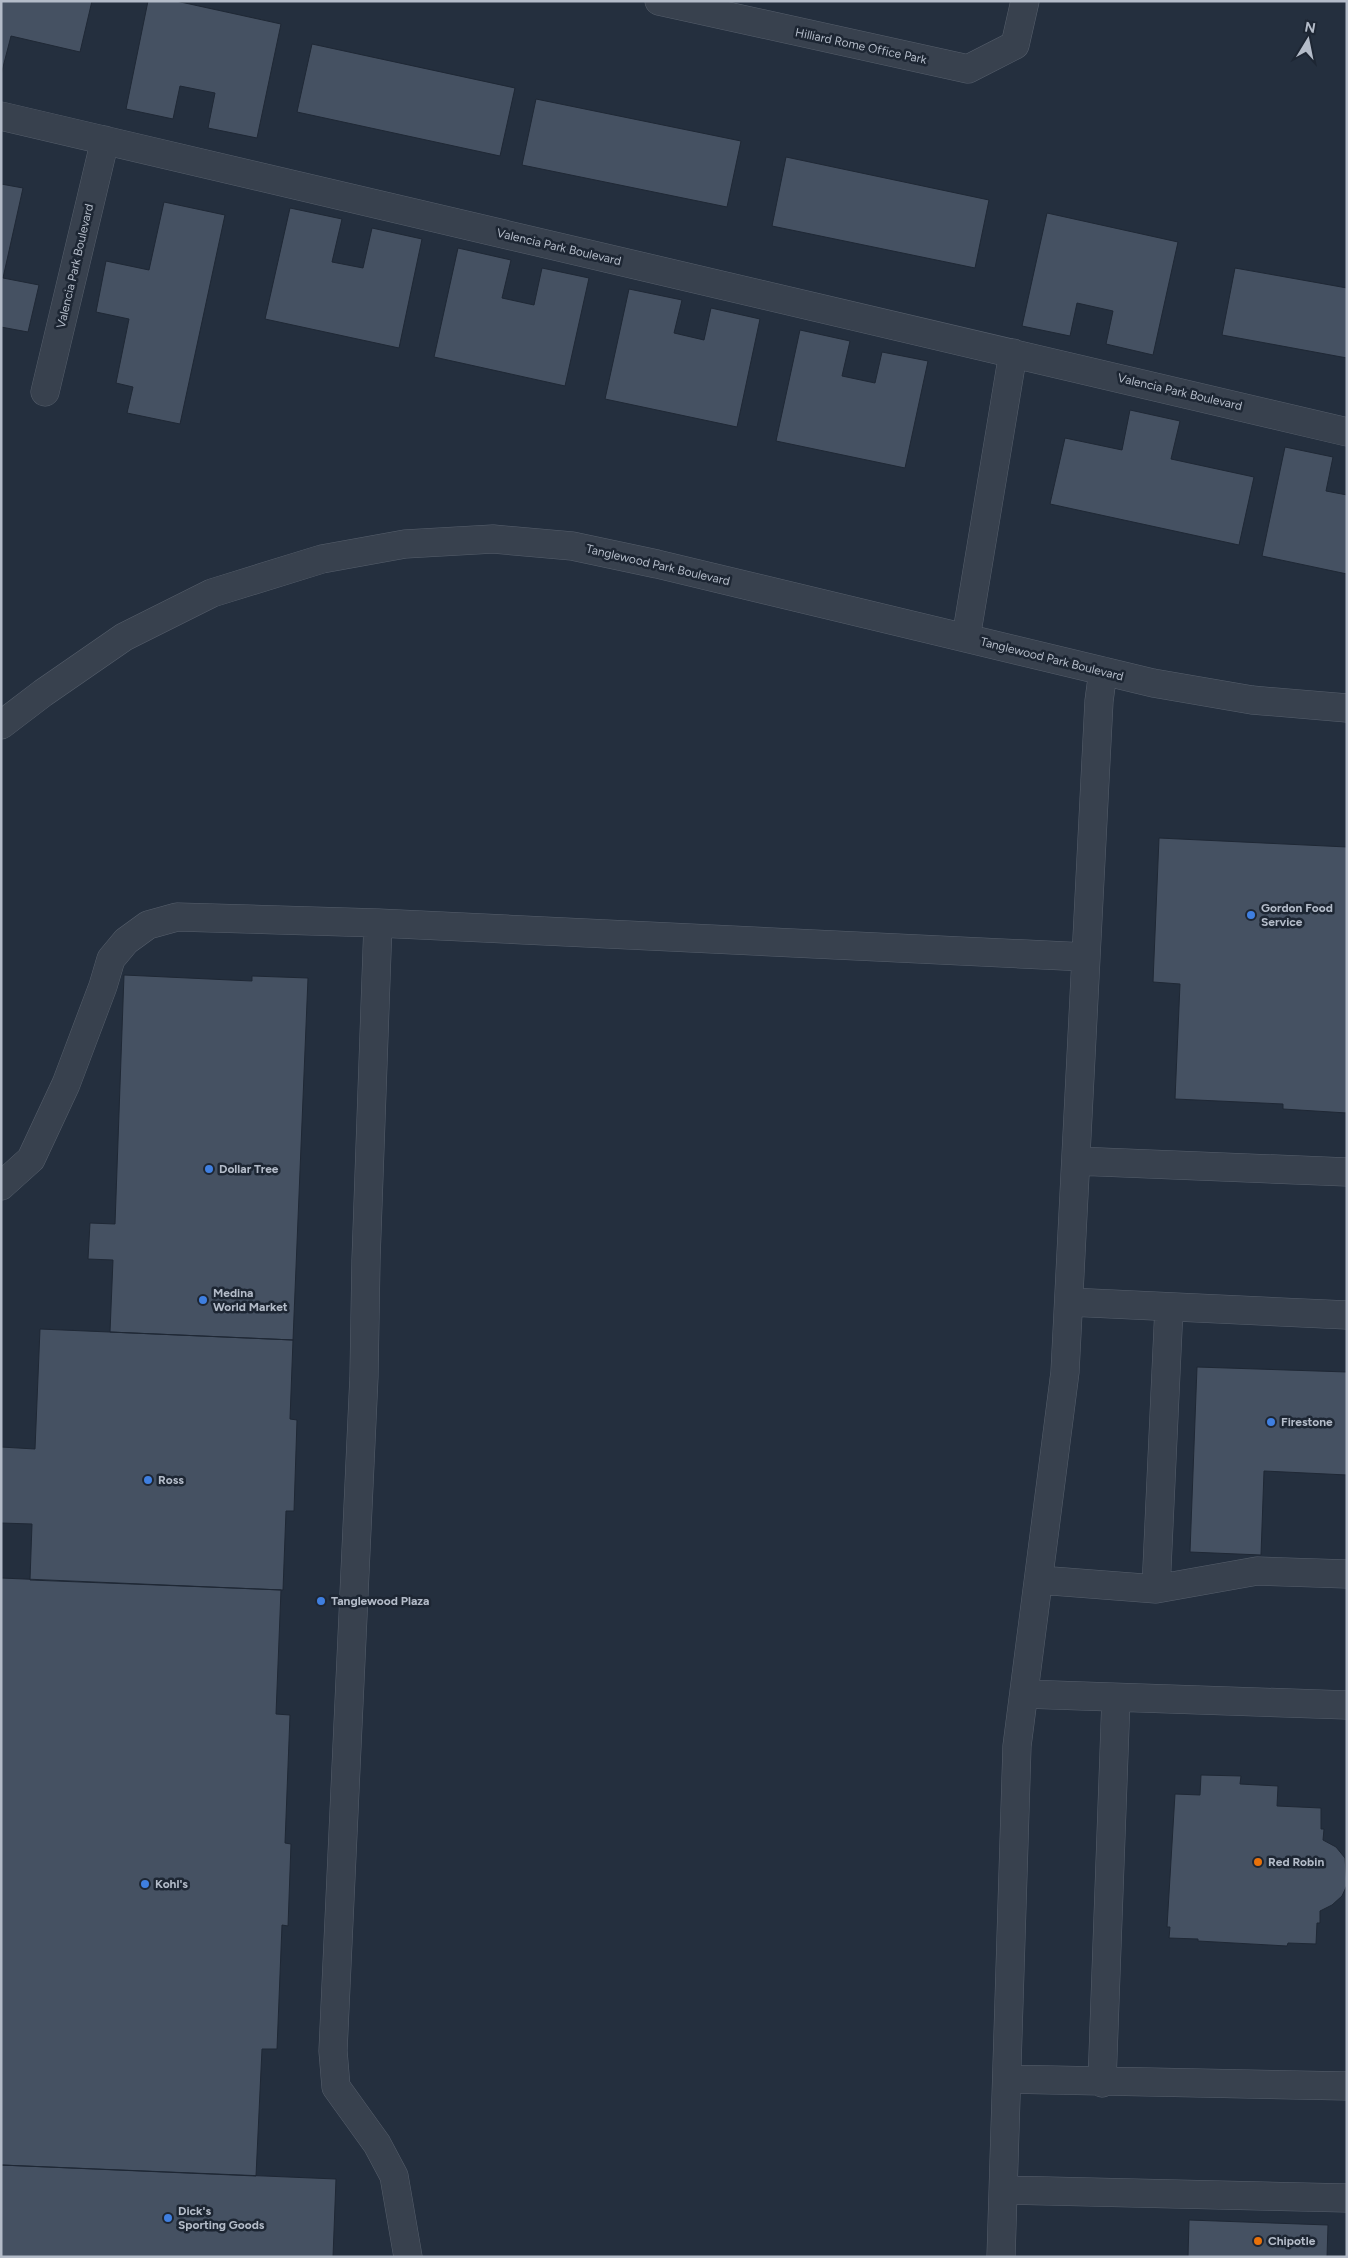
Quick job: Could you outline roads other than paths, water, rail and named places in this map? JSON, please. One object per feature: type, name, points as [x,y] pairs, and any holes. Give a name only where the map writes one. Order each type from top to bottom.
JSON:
[{"type":"street","name":"Hilliard Rome Office Park","points":[[659,1],[968,69],[1015,45],[1025,1]]},
{"type":"street","name":"Valencia Park Boulevard","points":[[1,116],[1347,432]]},
{"type":"street","name":"Valencia Park Boulevard","points":[[45,392],[105,140]]},
{"type":"street","points":[[966,638],[1013,353]]},
{"type":"street","name":"Tanglewood Park Boulevard","points":[[1,725],[43,693],[124,637],[212,593],[322,559],[405,544],[494,539],[572,546],[1153,683],[1252,700],[1347,708]]},
{"type":"street","points":[[1002,2257],[1017,1746],[1065,1372],[1099,701],[1103,671]]},
{"type":"street","points":[[1,1186],[30,1159],[66,1084],[104,986],[111,959],[126,941],[148,925],[177,916],[378,923],[1086,957]]},
{"type":"street","points":[[378,923],[366,1260],[364,1376],[333,2051],[336,2087],[377,2144],[394,2176],[408,2257]]},
{"type":"street","points":[[1076,1161],[1347,1172]]},
{"type":"street","points":[[1069,1302],[1347,1315]]},
{"type":"street","points":[[1156,1589],[1169,1307]]},
{"type":"street","points":[[1039,1580],[1156,1589],[1257,1572],[1347,1574]]},
{"type":"street","points":[[1024,1694],[1347,1705]]},
{"type":"street","points":[[1102,2083],[1116,1698]]},
{"type":"street","points":[[1007,2079],[1102,2083],[1347,2086]]},
{"type":"street","points":[[1004,2190],[1347,2198]]},
{"type":"place","name":"Gordon Food Service","points":[[1251,915]]},
{"type":"place","name":"Dollar Tree","points":[[209,1169]]},
{"type":"place","name":"Medina World Market","points":[[203,1300]]},
{"type":"place","name":"Firestone","points":[[1271,1422]]},
{"type":"place","name":"Ross","points":[[148,1480]]},
{"type":"place","name":"Tanglewood Plaza","points":[[321,1601]]},
{"type":"place","name":"Red Robin","points":[[1258,1862]]},
{"type":"place","name":"Kohl's","points":[[145,1884]]},
{"type":"place","name":"Dick's Sporting Goods","points":[[168,2218]]},
{"type":"place","name":"Chipotle","points":[[1258,2241]]}]
